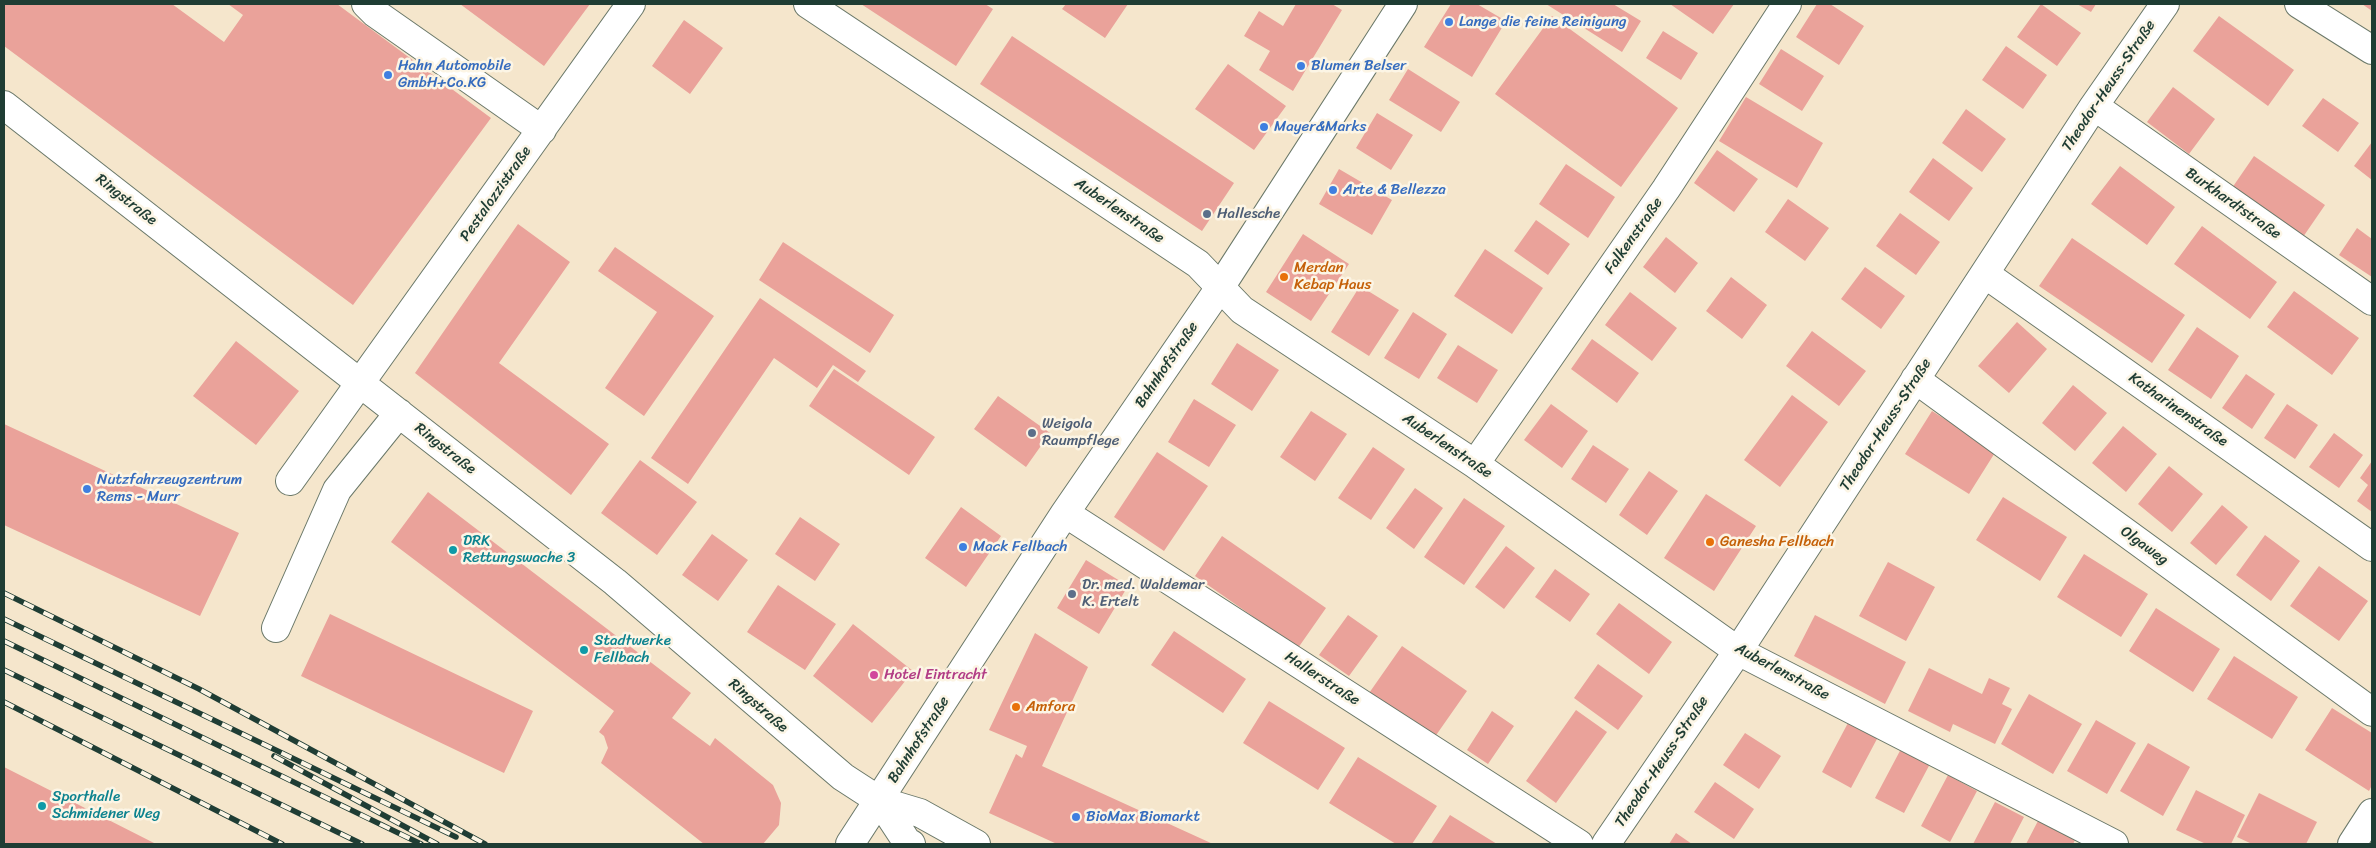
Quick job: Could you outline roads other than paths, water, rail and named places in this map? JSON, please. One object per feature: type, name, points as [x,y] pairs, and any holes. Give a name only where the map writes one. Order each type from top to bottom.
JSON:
[{"type":"street","points":[[366,4],[375,13],[542,130]]},
{"type":"street","name":"Pestalozzistraße","points":[[290,481],[631,4]]},
{"type":"street","name":"Auberlenstraße","points":[[808,4],[1198,264],[1242,310],[1475,464],[1738,651],[2114,844]]},
{"type":"street","name":"Bahnhofstraße","points":[[850,844],[880,801],[1065,513],[1221,286],[1403,4]]},
{"type":"street","name":"Falkenstraße","points":[[1475,464],[1666,189],[1787,4]]},
{"type":"street","name":"Theodor-Heuss-Straße","points":[[1606,844],[1738,651],[2094,106],[2165,4]]},
{"type":"street","points":[[2299,4],[2372,50]]},
{"type":"street","name":"Ringstraße","points":[[4,105],[615,582],[833,769],[880,801]]},
{"type":"street","name":"Burkhardtstraße","points":[[2094,106],[2372,301]]},
{"type":"street","name":"Katharinenstraße","points":[[1984,274],[2372,546]]},
{"type":"street","name":"Olgaweg","points":[[1915,379],[2372,712]]},
{"type":"street","points":[[276,628],[338,490],[398,413]]},
{"type":"street","name":"Hallerstraße","points":[[1065,513],[1579,844]]},
{"type":"street","points":[[880,801],[906,842],[910,844]]},
{"type":"street","points":[[880,801],[920,813],[976,844]]},
{"type":"street","points":[[2352,844],[2372,813]]},
{"type":"railway","points":[[4,593],[199,689],[485,844]]},
{"type":"railway","points":[[4,619],[456,837]]},
{"type":"railway","points":[[4,641],[421,844]]},
{"type":"railway","points":[[4,670],[362,844]]},
{"type":"railway","points":[[4,702],[282,844]]},
{"type":"railway","points":[[274,756],[437,844]]},
{"type":"place","name":"Lange die feine Reinigung","points":[[1449,22]]},
{"type":"place","name":"Blumen Belser","points":[[1301,66]]},
{"type":"place","name":"Hahn Automobile GmbH+Co.KG","points":[[388,75]]},
{"type":"place","name":"Mayer&Marks","points":[[1264,127]]},
{"type":"place","name":"Arte & Bellezza","points":[[1333,190]]},
{"type":"place","name":"Hallesche","points":[[1207,214]]},
{"type":"place","name":"Merdan Kebap Haus","points":[[1284,277]]},
{"type":"place","name":"Weigola Raumpflege","points":[[1032,433]]},
{"type":"place","name":"Nutzfahrzeugzentrum Rems - Murr","points":[[87,489]]},
{"type":"place","name":"Ganesha Fellbach","points":[[1710,542]]},
{"type":"place","name":"Mack Fellbach","points":[[963,547]]},
{"type":"place","name":"DRK Rettungswache 3","points":[[453,550]]},
{"type":"place","name":"Dr. med. Waldemar K. Ertelt","points":[[1072,594]]},
{"type":"place","name":"Stadtwerke Fellbach","points":[[584,650]]},
{"type":"place","name":"Hotel Eintracht","points":[[874,675]]},
{"type":"place","name":"Amfora","points":[[1016,707]]},
{"type":"place","name":"Sporthalle Schmidener Weg","points":[[42,806]]},
{"type":"place","name":"BioMax Biomarkt","points":[[1076,817]]}]
